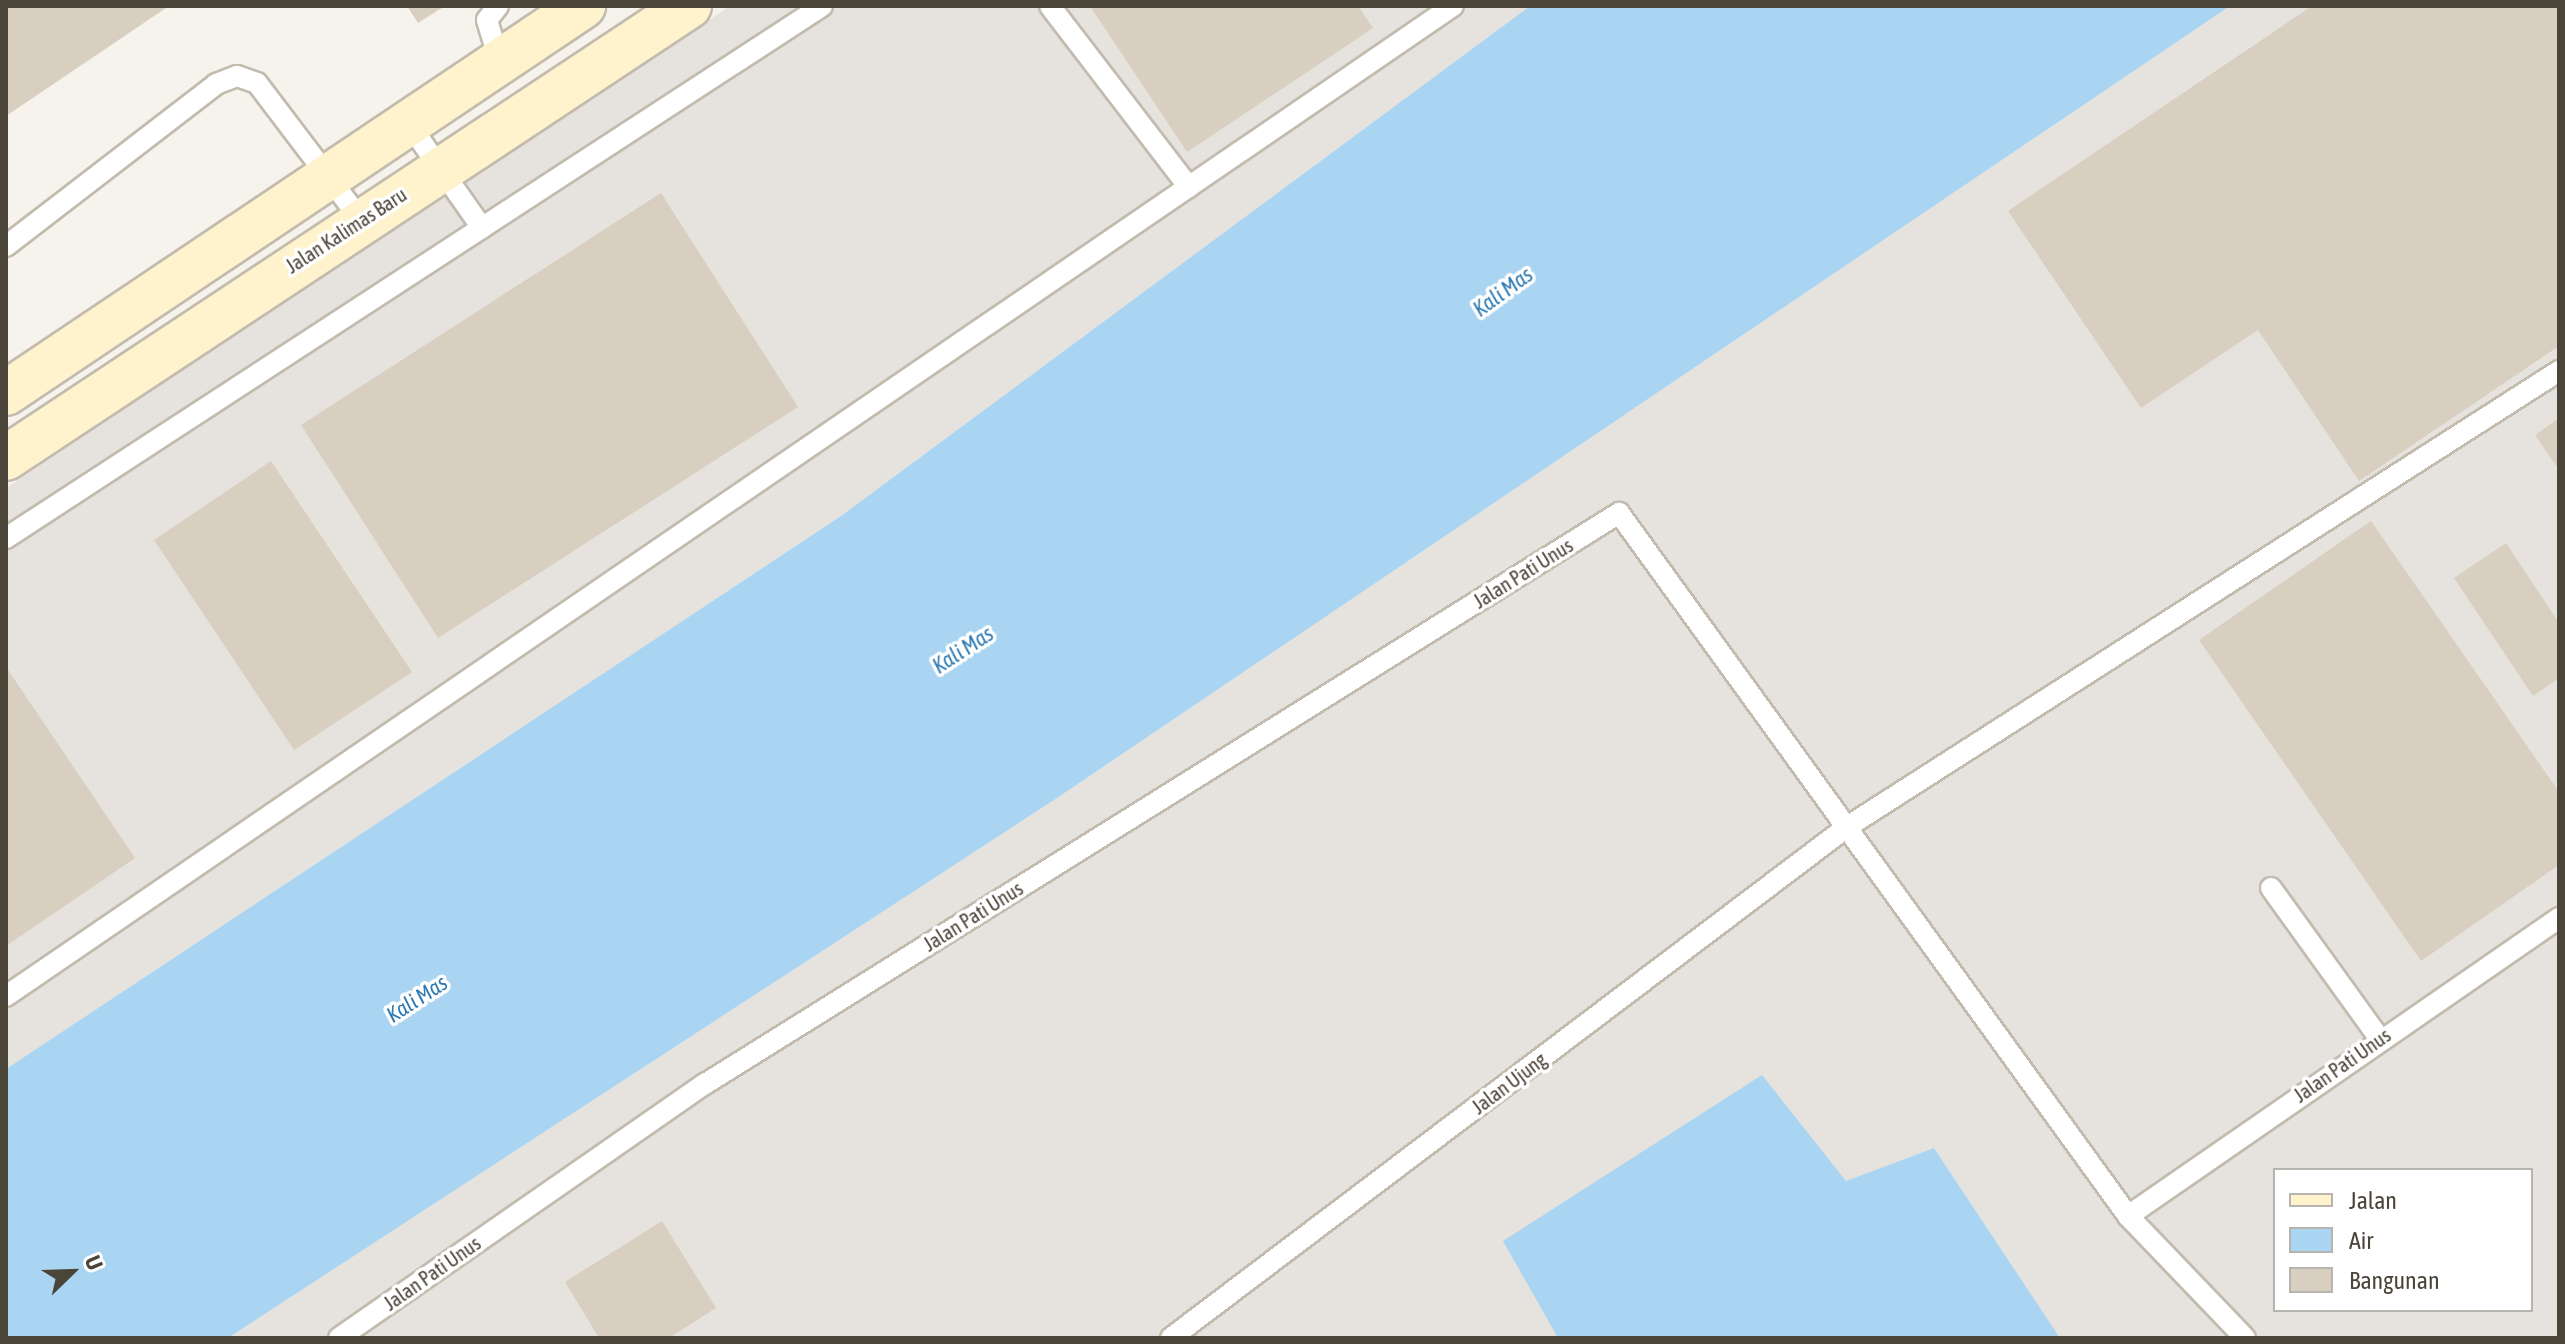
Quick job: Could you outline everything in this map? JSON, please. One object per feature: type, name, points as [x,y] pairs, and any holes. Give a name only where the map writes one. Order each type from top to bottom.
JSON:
[{"type":"street","points":[[6,393],[583,6]]},
{"type":"street","name":"Jalan Kalimas Baru","points":[[6,458],[361,220],[689,6]]},
{"type":"lane","points":[[498,6],[487,20],[500,63]]},
{"type":"lane","points":[[6,538],[822,6]]},
{"type":"lane","points":[[1050,6],[1189,187]]},
{"type":"lane","points":[[6,996],[1453,6]]},
{"type":"lane","points":[[6,246],[216,84],[237,76],[257,83],[331,174],[361,220]]},
{"type":"lane","points":[[409,124],[482,228]]},
{"type":"lane","name":"Jalan Ujung","points":[[1171,1338],[1847,827],[2559,371]]},
{"type":"lane","name":"Jalan Pati Unus","points":[[339,1338],[705,1084],[1619,513],[1847,827]]},
{"type":"lane","points":[[1847,827],[2128,1216],[2245,1338]]},
{"type":"lane","points":[[2271,888],[2380,1039]]},
{"type":"lane","name":"Jalan Pati Unus","points":[[2128,1216],[2559,918]]},
{"type":"shaded area","points":[[730,6],[1530,6],[841,516],[6,1069],[6,488]]},
{"type":"shaded area","points":[[2230,6],[2559,6],[2559,1338],[2060,1338],[1934,1148],[1847,1181],[1504,1241],[1558,1338],[228,1338],[1057,798]]},
{"type":"water","name":"Kali Mas","points":[[1530,6],[2230,6],[1057,798],[228,1338],[6,1338],[6,1069],[841,516]]},
{"type":"water","points":[[1762,1075],[1846,1181],[1934,1148],[2060,1338],[1558,1338],[1503,1241]]},
{"type":"building","points":[[6,6],[169,6],[6,116]]},
{"type":"building","points":[[407,6],[445,6],[418,23]]},
{"type":"building","points":[[1090,6],[1358,6],[1373,28],[1187,152]]},
{"type":"building","points":[[2312,6],[2559,6],[2559,346],[2359,481],[2258,330],[2141,408],[2008,211]]},
{"type":"building","points":[[661,193],[798,407],[438,638],[301,425]]},
{"type":"building","points":[[2559,418],[2559,470],[2535,435]]},
{"type":"building","points":[[271,461],[412,672],[294,750],[154,540]]},
{"type":"building","points":[[2371,521],[2559,792],[2559,865],[2421,961],[2199,640]]},
{"type":"building","points":[[2506,543],[2559,623],[2559,678],[2533,696],[2454,578]]},
{"type":"building","points":[[6,667],[135,858],[6,946]]},
{"type":"building","points":[[662,1221],[716,1308],[669,1338],[599,1338],[565,1282]]}]
